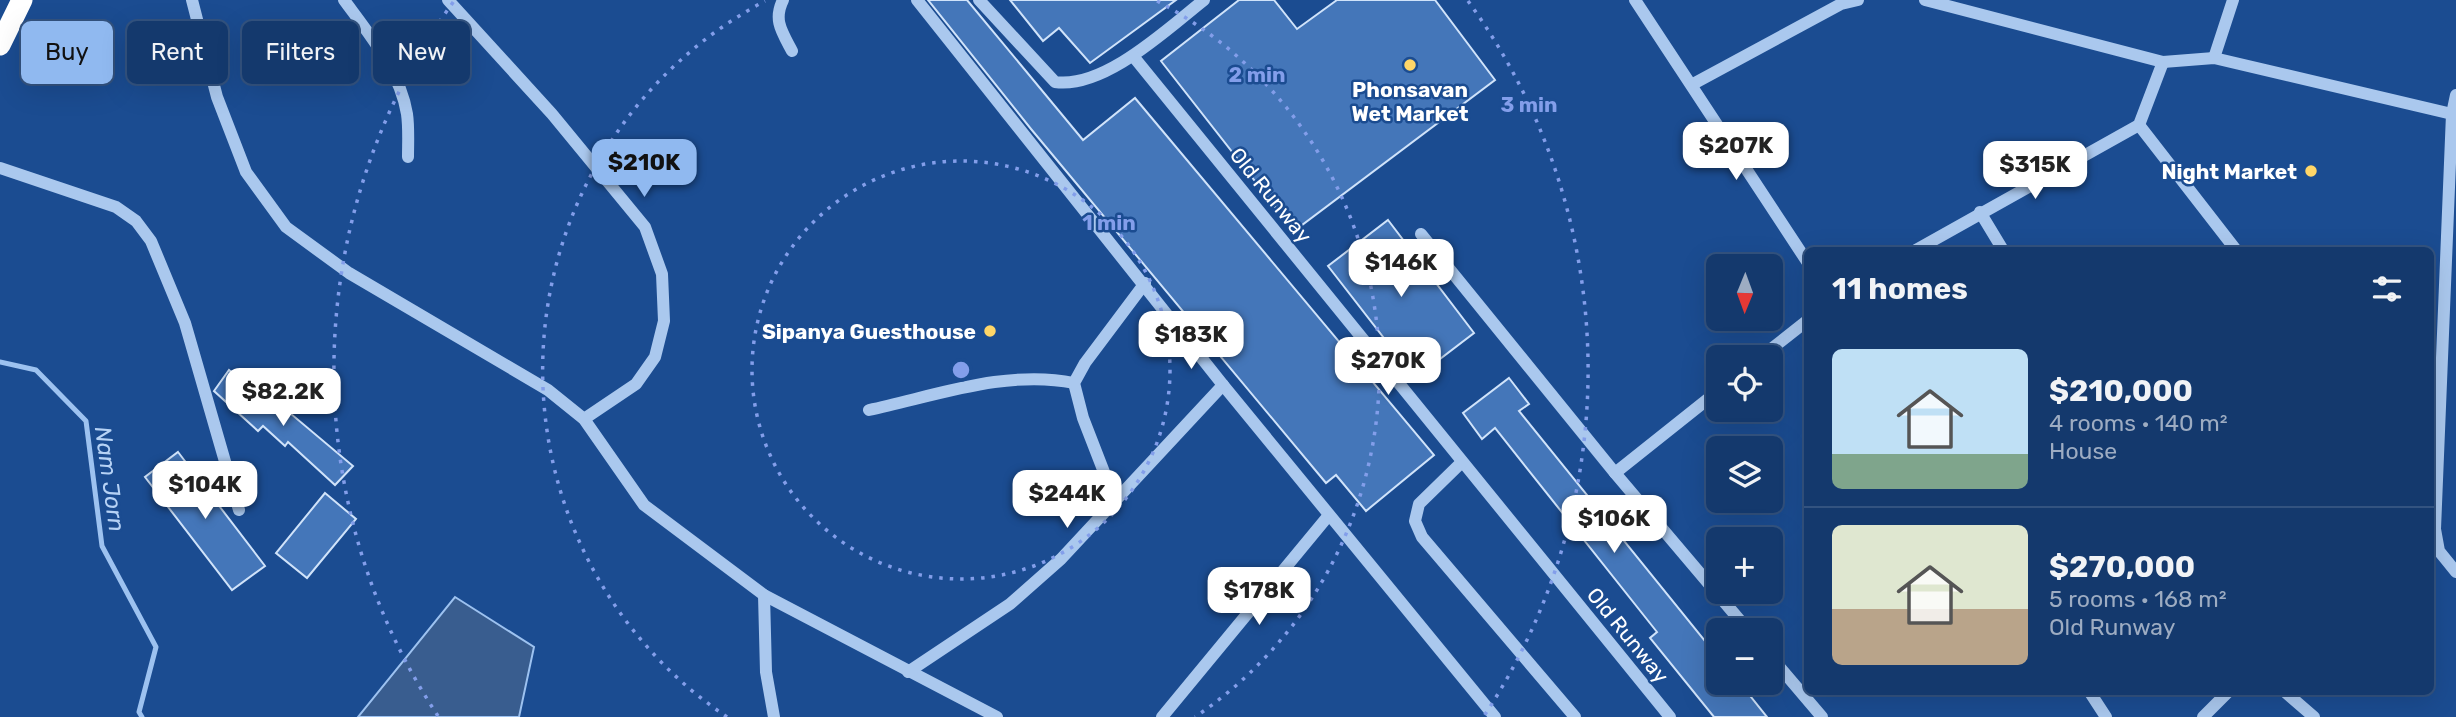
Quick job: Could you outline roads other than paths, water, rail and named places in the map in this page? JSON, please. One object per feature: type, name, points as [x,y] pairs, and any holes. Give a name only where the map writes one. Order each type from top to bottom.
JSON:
[{"type":"highway","points":[[0,45],[22,0]]},
{"type":"street","points":[[192,0],[217,97],[246,172],[286,227],[349,273],[548,390],[584,419],[644,505],[764,595],[997,717]]},
{"type":"street","points":[[344,0],[373,39],[396,79],[407,113],[408,157]]},
{"type":"street","points":[[448,0],[552,114],[645,227],[662,275],[664,321],[655,357],[636,384],[584,419]]},
{"type":"street","points":[[783,0],[776,13],[779,26],[792,51]]},
{"type":"street","points":[[917,0],[1145,283],[1223,385],[1495,717]]},
{"type":"street","points":[[979,0],[1055,82],[1072,85],[1133,56],[1204,0]]},
{"type":"street","points":[[1635,0],[1804,256]]},
{"type":"street","points":[[1693,84],[1841,4],[1858,0]]},
{"type":"street","points":[[1925,0],[2164,62],[2214,58],[2452,114]]},
{"type":"street","points":[[2214,58],[2233,0]]},
{"type":"street","name":"Old Runway","points":[[1133,56],[1670,717]]},
{"type":"street","points":[[1921,247],[2139,125],[2164,62]]},
{"type":"street","points":[[2456,95],[2452,114],[2435,485],[2435,529],[2440,551],[2456,572]]},
{"type":"street","points":[[2139,125],[2234,247]]},
{"type":"street","points":[[0,168],[116,206],[136,221],[150,241],[185,323],[239,510]]},
{"type":"street","points":[[1980,212],[2001,247]]},
{"type":"street","points":[[1421,234],[1615,473],[1738,618]]},
{"type":"street","points":[[1116,503],[1083,418],[1074,383],[1085,363],[1145,283]]},
{"type":"street","points":[[1776,345],[1804,323]]},
{"type":"street","points":[[869,410],[1015,379],[1052,378],[1074,383]]},
{"type":"street","points":[[908,672],[1010,604],[1061,559],[1223,385]]},
{"type":"street","points":[[1615,473],[1706,401]]},
{"type":"street","points":[[1462,462],[1419,505],[1415,521],[1422,537],[1575,717]]},
{"type":"street","points":[[1162,717],[1329,515]]},
{"type":"street","points":[[764,595],[766,672],[774,717]]},
{"type":"street","points":[[1783,671],[1822,717]]},
{"type":"street","points":[[2092,695],[2106,717]]},
{"type":"street","points":[[2203,717],[2225,695]]},
{"type":"street","points":[[2289,695],[2315,717]]},
{"type":"water","points":[[455,597],[534,647],[519,717],[358,717]]},
{"type":"waterway","name":"Nam Jorn","points":[[0,362],[36,370],[86,421],[102,546],[156,647],[139,712],[142,717]]},
{"type":"place","name":"Phonsavan Wet Market","points":[[1410,65]]},
{"type":"place","name":"Night Market","points":[[2311,171]]},
{"type":"place","name":"Sipanya Guesthouse","points":[[990,331]]}]
